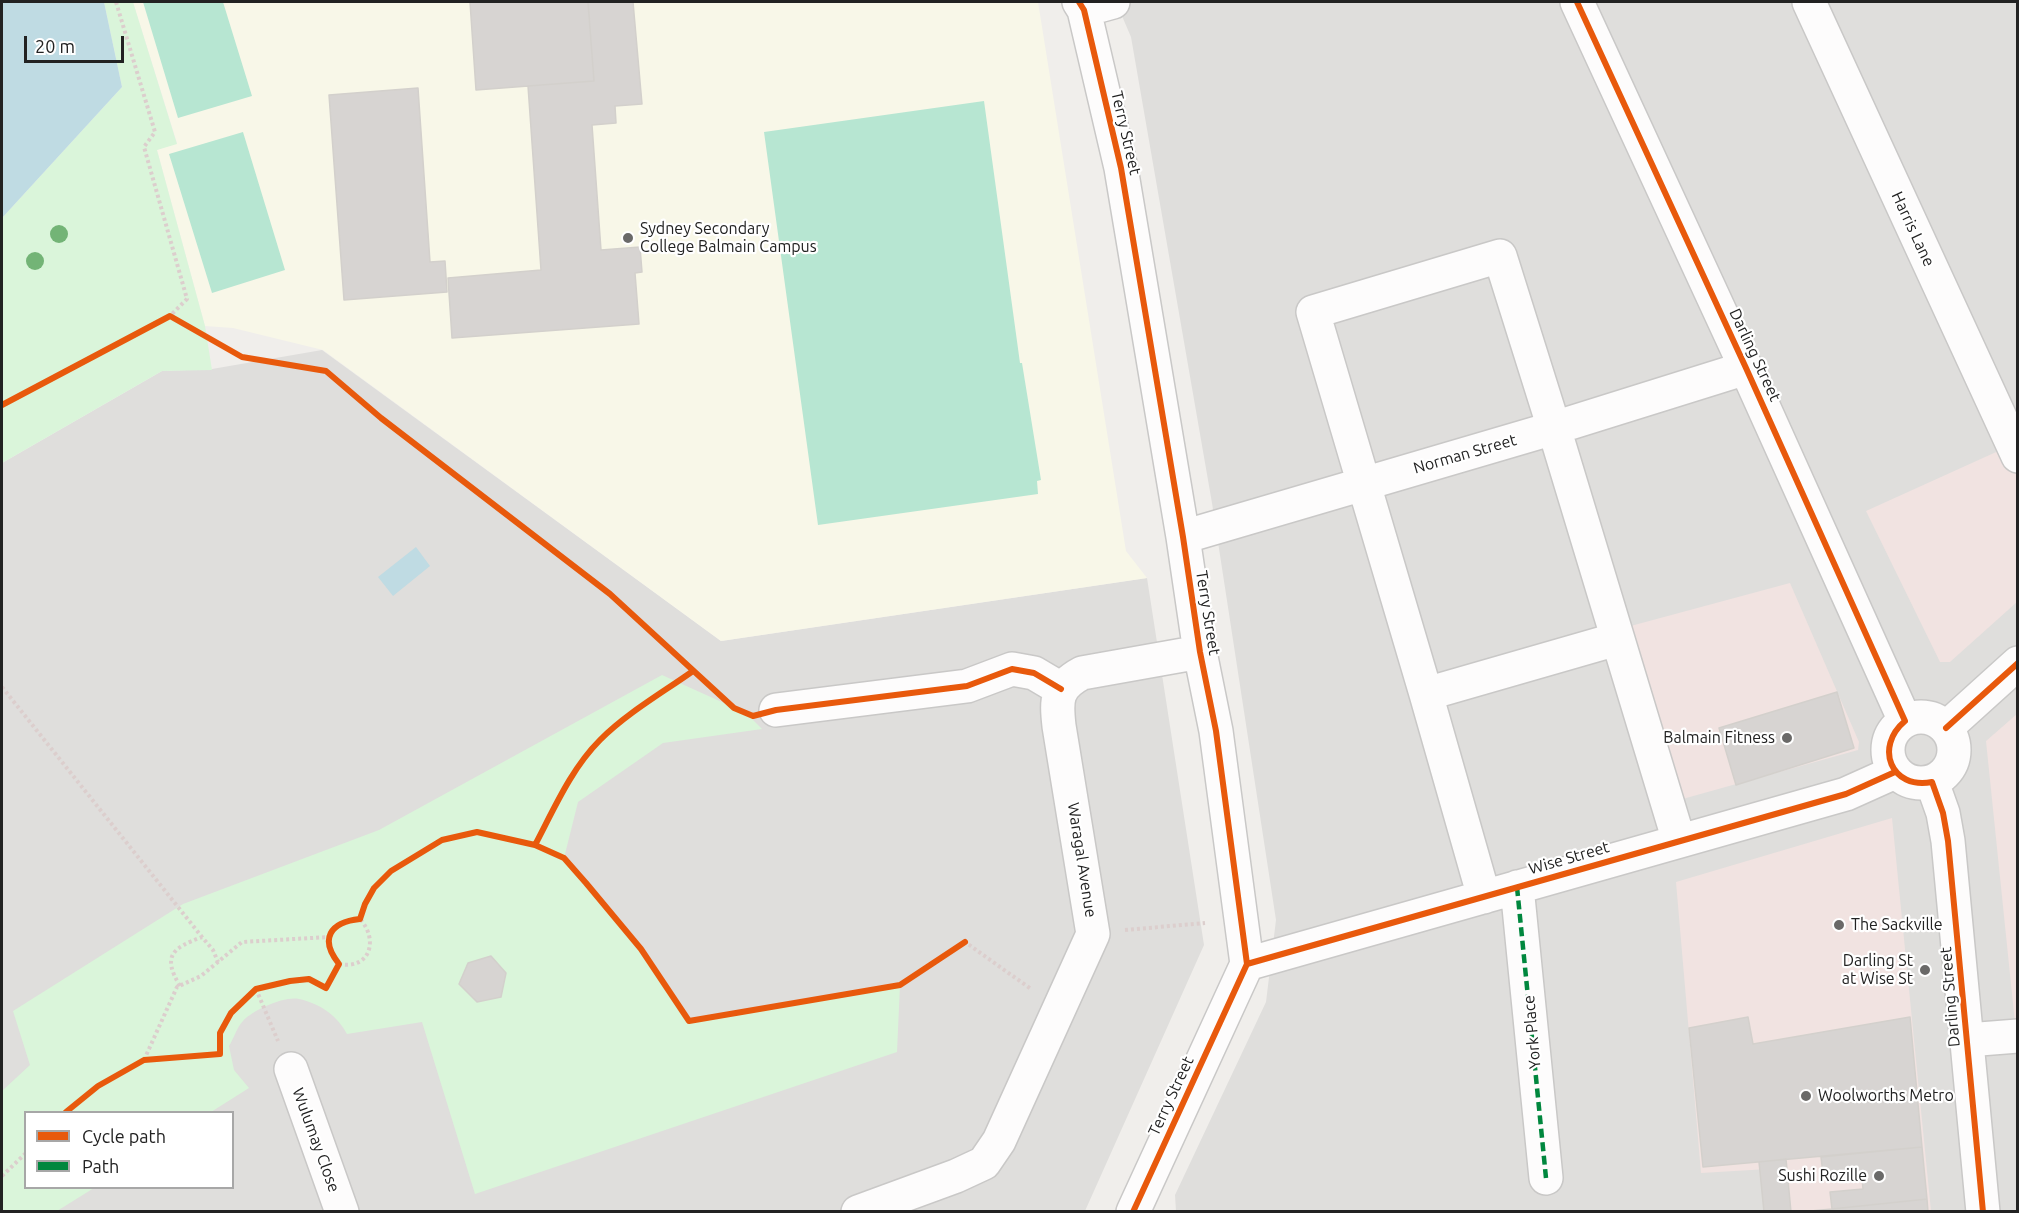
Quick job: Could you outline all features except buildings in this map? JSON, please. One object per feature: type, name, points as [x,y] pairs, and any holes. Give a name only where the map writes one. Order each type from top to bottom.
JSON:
[{"type":"street","name":"Darling Street","points":[[1577,2],[1746,368],[1905,721]]},
{"type":"street","name":"Harris Lane","points":[[1809,2],[2018,456]]},
{"type":"street","name":"Terry Street","points":[[1092,4],[1183,537],[1200,652],[1216,731],[1246,964],[1133,1212]]},
{"type":"street","points":[[1484,897],[1313,312],[1500,256],[1678,841]]},
{"type":"street","name":"Norman Street","points":[[1183,537],[1554,428],[1746,368]]},
{"type":"street","points":[[1426,694],[1617,639]]},
{"type":"street","points":[[776,710],[967,686],[1012,669],[1034,673],[1061,689],[1072,678],[1082,673],[1200,652]]},
{"type":"street","points":[[1946,728],[2018,663]]},
{"type":"street","name":"Waragal Avenue","points":[[858,1212],[956,1176],[984,1163],[999,1141],[1093,934],[1059,726],[1057,705],[1061,689]]},
{"type":"street","points":[[1916,717],[1927,717],[1946,728],[1952,737],[1954,758],[1949,769],[1932,782],[1922,784],[1912,782],[1896,771],[1890,763],[1889,744],[1892,735],[1905,721],[1916,717]]},
{"type":"street","name":"Wise Street","points":[[1246,964],[1846,794],[1896,771]]},
{"type":"street","name":"Darling Street","points":[[1932,782],[1943,813],[1948,841],[1983,1212]]},
{"type":"street","name":"York Place","points":[[1517,887],[1545,1178]]},
{"type":"street","points":[[1967,1040],[2018,1036]]},
{"type":"street","name":"Wulumay Close","points":[[291,1069],[342,1212]]},
{"type":"path","points":[[116,2],[155,132],[144,147],[187,299],[170,316],[160,322]]},
{"type":"path","points":[[170,316],[242,357],[326,371],[381,418],[610,594],[734,708],[753,716],[776,710]]},
{"type":"path","points":[[535,845],[568,781],[599,740],[627,717],[693,671]]},
{"type":"path","points":[[2,687],[209,943],[218,962]]},
{"type":"path","points":[[360,919],[374,888],[391,871],[442,840],[477,832],[535,845],[564,858],[641,949],[690,1021],[900,985],[965,942],[1059,1009]]},
{"type":"path","points":[[360,919],[369,934],[368,952],[359,963],[348,966],[339,964],[328,947],[329,938],[341,923],[360,919]]},
{"type":"path","points":[[1093,934],[1205,923]]},
{"type":"path","points":[[180,986],[171,971],[171,960],[177,949],[202,937]]},
{"type":"path","points":[[144,1060],[177,987],[201,976],[242,942],[329,938]]},
{"type":"path","points":[[68,1111],[99,1086],[144,1060],[220,1054],[220,1033],[231,1013],[256,989],[309,979],[326,988],[339,964]]},
{"type":"path","points":[[256,989],[291,1069]]},
{"type":"path","points":[[2,1176],[24,1155]]},
{"type":"shaded area","name":"Sydney Secondary College Balmain Campus","points":[[133,2],[1038,2],[1126,551],[1147,578],[721,641],[323,350],[233,328],[205,326],[157,150],[177,143]]},
{"type":"shaded area","points":[[1116,2],[2017,2],[2017,1211],[1176,1211],[1175,1195],[1266,1002],[1276,920],[1212,503],[1131,37]]},
{"type":"shaded area","points":[[322,350],[721,641],[1147,578],[1204,945],[1085,1211],[2,1211],[2,463],[162,371],[212,369]]},
{"type":"shaded area","points":[[2005,448],[2017,477],[2017,602],[1950,662],[1940,662],[1866,511]]},
{"type":"shaded area","points":[[1790,583],[1859,742],[1858,750],[1679,800],[1627,627]]},
{"type":"shaded area","points":[[2017,714],[2017,1022],[2015,1023],[1986,741]]},
{"type":"shaded area","points":[[1892,818],[1931,1211],[1771,1211],[1768,1169],[1701,1173],[1676,882]]},
{"type":"green space","points":[[104,2],[133,2],[177,144],[157,150],[205,326],[212,370],[162,371],[2,463],[2,218],[122,87]]},
{"type":"green space","points":[[143,2],[223,2],[252,96],[178,118]]},
{"type":"green space","points":[[984,101],[1020,363],[1022,363],[1041,480],[1037,481],[1038,494],[818,525],[764,132]]},
{"type":"green space","points":[[243,132],[285,270],[212,293],[169,154]]},
{"type":"green space","points":[[662,675],[746,713],[762,729],[663,743],[578,802],[564,858],[641,949],[690,1021],[900,985],[897,1052],[475,1194],[422,1022],[347,1034],[339,1022],[321,1007],[299,999],[285,1000],[254,1012],[239,1026],[229,1046],[234,1070],[249,1088],[213,1111],[24,1111],[24,1189],[92,1189],[57,1211],[2,1212],[2,1091],[30,1065],[13,1011],[183,904],[379,830]]},
{"type":"water","points":[[2,2],[104,2],[122,87],[2,218]]},
{"type":"water","points":[[416,547],[430,566],[393,596],[378,577]]},
{"type":"marked path","points":[[1517,887],[1546,1178]]},
{"type":"cycle path","points":[[1079,2],[1084,10],[1121,168],[1200,652],[1216,731],[1247,964],[1133,1212]]},
{"type":"cycle path","points":[[1577,2],[1746,368],[1905,721],[1896,731],[1890,743],[1889,754],[1892,764],[1897,773],[1906,780],[1918,783],[1932,782],[1943,813],[1948,841],[1983,1212]]},
{"type":"cycle path","points":[[2,405],[170,316],[242,357],[326,371],[381,418],[610,594],[734,708],[753,716],[776,710],[967,686],[1012,669],[1034,673],[1061,689]]},
{"type":"cycle path","points":[[1946,728],[2018,663]]},
{"type":"cycle path","points":[[535,845],[564,790],[590,751],[622,721],[693,671]]},
{"type":"cycle path","points":[[1247,964],[1846,794],[1895,772]]},
{"type":"cycle path","points":[[67,1111],[98,1086],[144,1060],[220,1054],[220,1033],[231,1013],[256,989],[309,979],[326,988],[339,964],[333,955],[329,940],[335,928],[360,919],[374,888],[391,871],[442,840],[477,832],[535,845],[564,858],[641,949],[689,1021],[900,985],[965,942]]},
{"type":"place","name":"Sydney Secondary College Balmain Campus","points":[[628,238]]},
{"type":"place","name":"Balmain Fitness","points":[[1787,738]]},
{"type":"place","name":"The Sackville","points":[[1839,925]]},
{"type":"place","name":"Darling St at Wise St","points":[[1925,970]]},
{"type":"place","name":"Woolworths Metro","points":[[1806,1096]]},
{"type":"place","name":"Sushi Rozille","points":[[1879,1176]]}]
